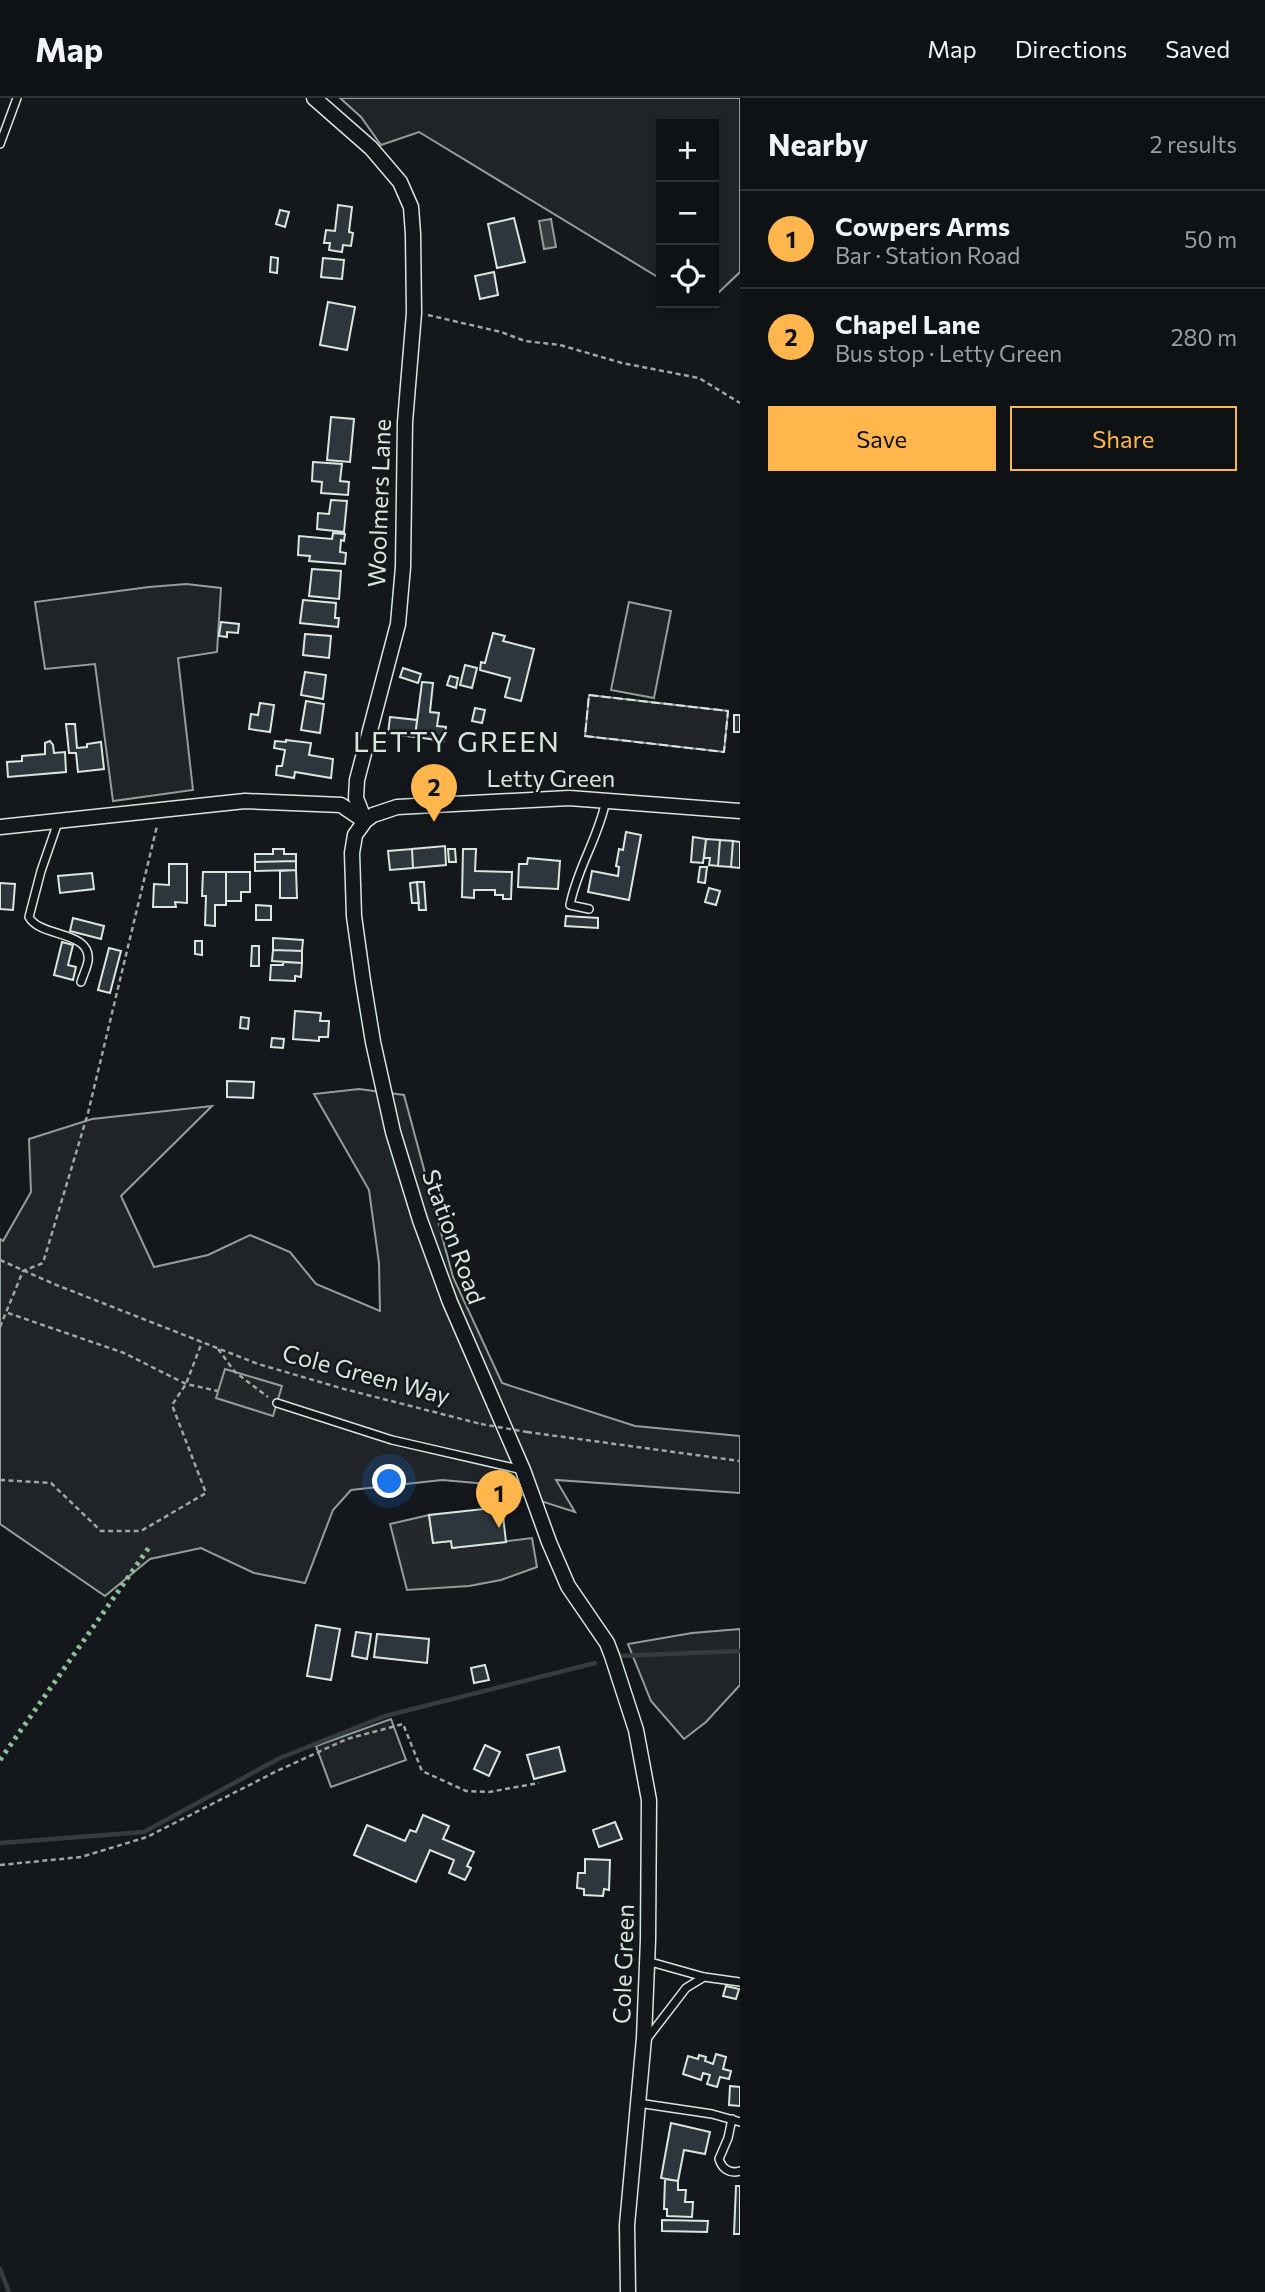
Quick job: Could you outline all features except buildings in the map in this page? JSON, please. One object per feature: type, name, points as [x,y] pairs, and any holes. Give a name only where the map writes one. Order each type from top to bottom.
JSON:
[{"type":"street","name":"Woolmers Lane","points":[[314,98],[372,149],[400,182],[411,207],[414,313],[405,422],[403,567],[398,624],[357,780],[356,798],[365,821]]},
{"type":"street","name":"Letty Green","points":[[365,821],[373,815],[405,806],[537,799],[606,799],[740,811]]},
{"type":"street","points":[[0,827],[245,801],[317,803],[346,807],[365,821]]},
{"type":"street","name":"Station Road","points":[[365,821],[355,835],[352,853],[354,916],[373,1042],[393,1132],[419,1220],[450,1302],[523,1470],[548,1542],[568,1586],[607,1643]]},
{"type":"street","name":"Cole Green","points":[[607,1643],[636,1730],[649,1800],[647,1961],[643,2043],[627,2225],[628,2292]]},
{"type":"lane","points":[[0,144],[17,98]]},
{"type":"lane","points":[[589,909],[570,905],[579,870],[600,826],[606,799]]},
{"type":"lane","points":[[58,821],[29,917],[38,927],[80,942],[88,952],[81,982]]},
{"type":"lane","points":[[277,1403],[392,1440],[523,1470]]},
{"type":"lane","points":[[647,1961],[704,1977],[740,1982]]},
{"type":"lane","points":[[643,2043],[686,1988],[704,1977]]},
{"type":"lane","points":[[638,2103],[712,2114],[740,2122]]},
{"type":"lane","points":[[732,2119],[719,2159],[721,2165],[729,2171],[740,2171]]},
{"type":"path","points":[[414,313],[501,331],[525,341],[560,345],[622,363],[699,378],[740,403]]},
{"type":"path","points":[[0,1327],[23,1271],[43,1263],[88,1113],[161,809]]},
{"type":"path","name":"Cole Green Way","points":[[0,1260],[258,1364],[344,1389],[481,1424],[740,1461]]},
{"type":"path","points":[[8,1313],[124,1353],[186,1384],[218,1391]]},
{"type":"path","points":[[0,1480],[51,1483],[101,1531],[141,1531],[206,1493],[172,1405],[186,1384],[202,1342]]},
{"type":"path","points":[[216,1348],[235,1372],[277,1403]]},
{"type":"path","points":[[0,1865],[81,1857],[147,1837],[276,1770],[347,1739],[403,1724],[422,1771],[466,1791],[489,1792],[539,1783]]},
{"type":"shaded area","points":[[340,98],[740,98],[740,272],[719,292],[719,119],[656,119],[656,276],[419,132],[381,145],[361,117]]},
{"type":"shaded area","points":[[551,219],[556,247],[544,249],[539,221]]},
{"type":"shaded area","points":[[186,584],[221,588],[217,652],[178,658],[193,790],[113,801],[95,664],[45,669],[35,602]]},
{"type":"shaded area","points":[[629,602],[671,611],[654,698],[611,690]]},
{"type":"shaded area","points":[[589,695],[728,711],[724,752],[585,736]]},
{"type":"shaded area","points":[[359,1089],[404,1095],[453,1277],[502,1383],[635,1426],[740,1436],[740,1493],[556,1480],[575,1512],[488,1484],[442,1480],[351,1490],[333,1510],[305,1583],[254,1573],[201,1548],[150,1559],[105,1596],[0,1524],[0,1239],[3,1241],[31,1192],[29,1139],[92,1119],[212,1106],[121,1196],[154,1267],[208,1255],[250,1235],[290,1252],[316,1284],[380,1311],[379,1263],[369,1190],[314,1094]]},
{"type":"shaded area","points":[[225,1369],[282,1386],[273,1416],[216,1398]]},
{"type":"shaded area","points":[[429,1515],[433,1543],[451,1541],[453,1548],[532,1538],[537,1567],[501,1580],[469,1586],[407,1590],[390,1524]]},
{"type":"shaded area","points":[[740,1629],[740,1685],[706,1722],[684,1739],[651,1701],[628,1644],[692,1633]]},
{"type":"shaded area","points":[[391,1719],[406,1760],[331,1787],[316,1746]]},
{"type":"waterway","points":[[618,1656],[740,1651]]},
{"type":"waterway","points":[[0,1843],[144,1832],[280,1758],[385,1716],[595,1663]]},
{"type":"waterway","points":[[0,2269],[9,2292]]},
{"type":"hedge","points":[[0,1760],[150,1546]]},
{"type":"fence","points":[[589,695],[728,711],[724,752],[585,736],[589,695]]},
{"type":"place","name":"Chapel Lane","points":[[434,822]]},
{"type":"place","name":"Cowpers Arms","points":[[499,1528]]},
{"type":"district","name":"LETTY GREEN","points":[[457,742]]}]
